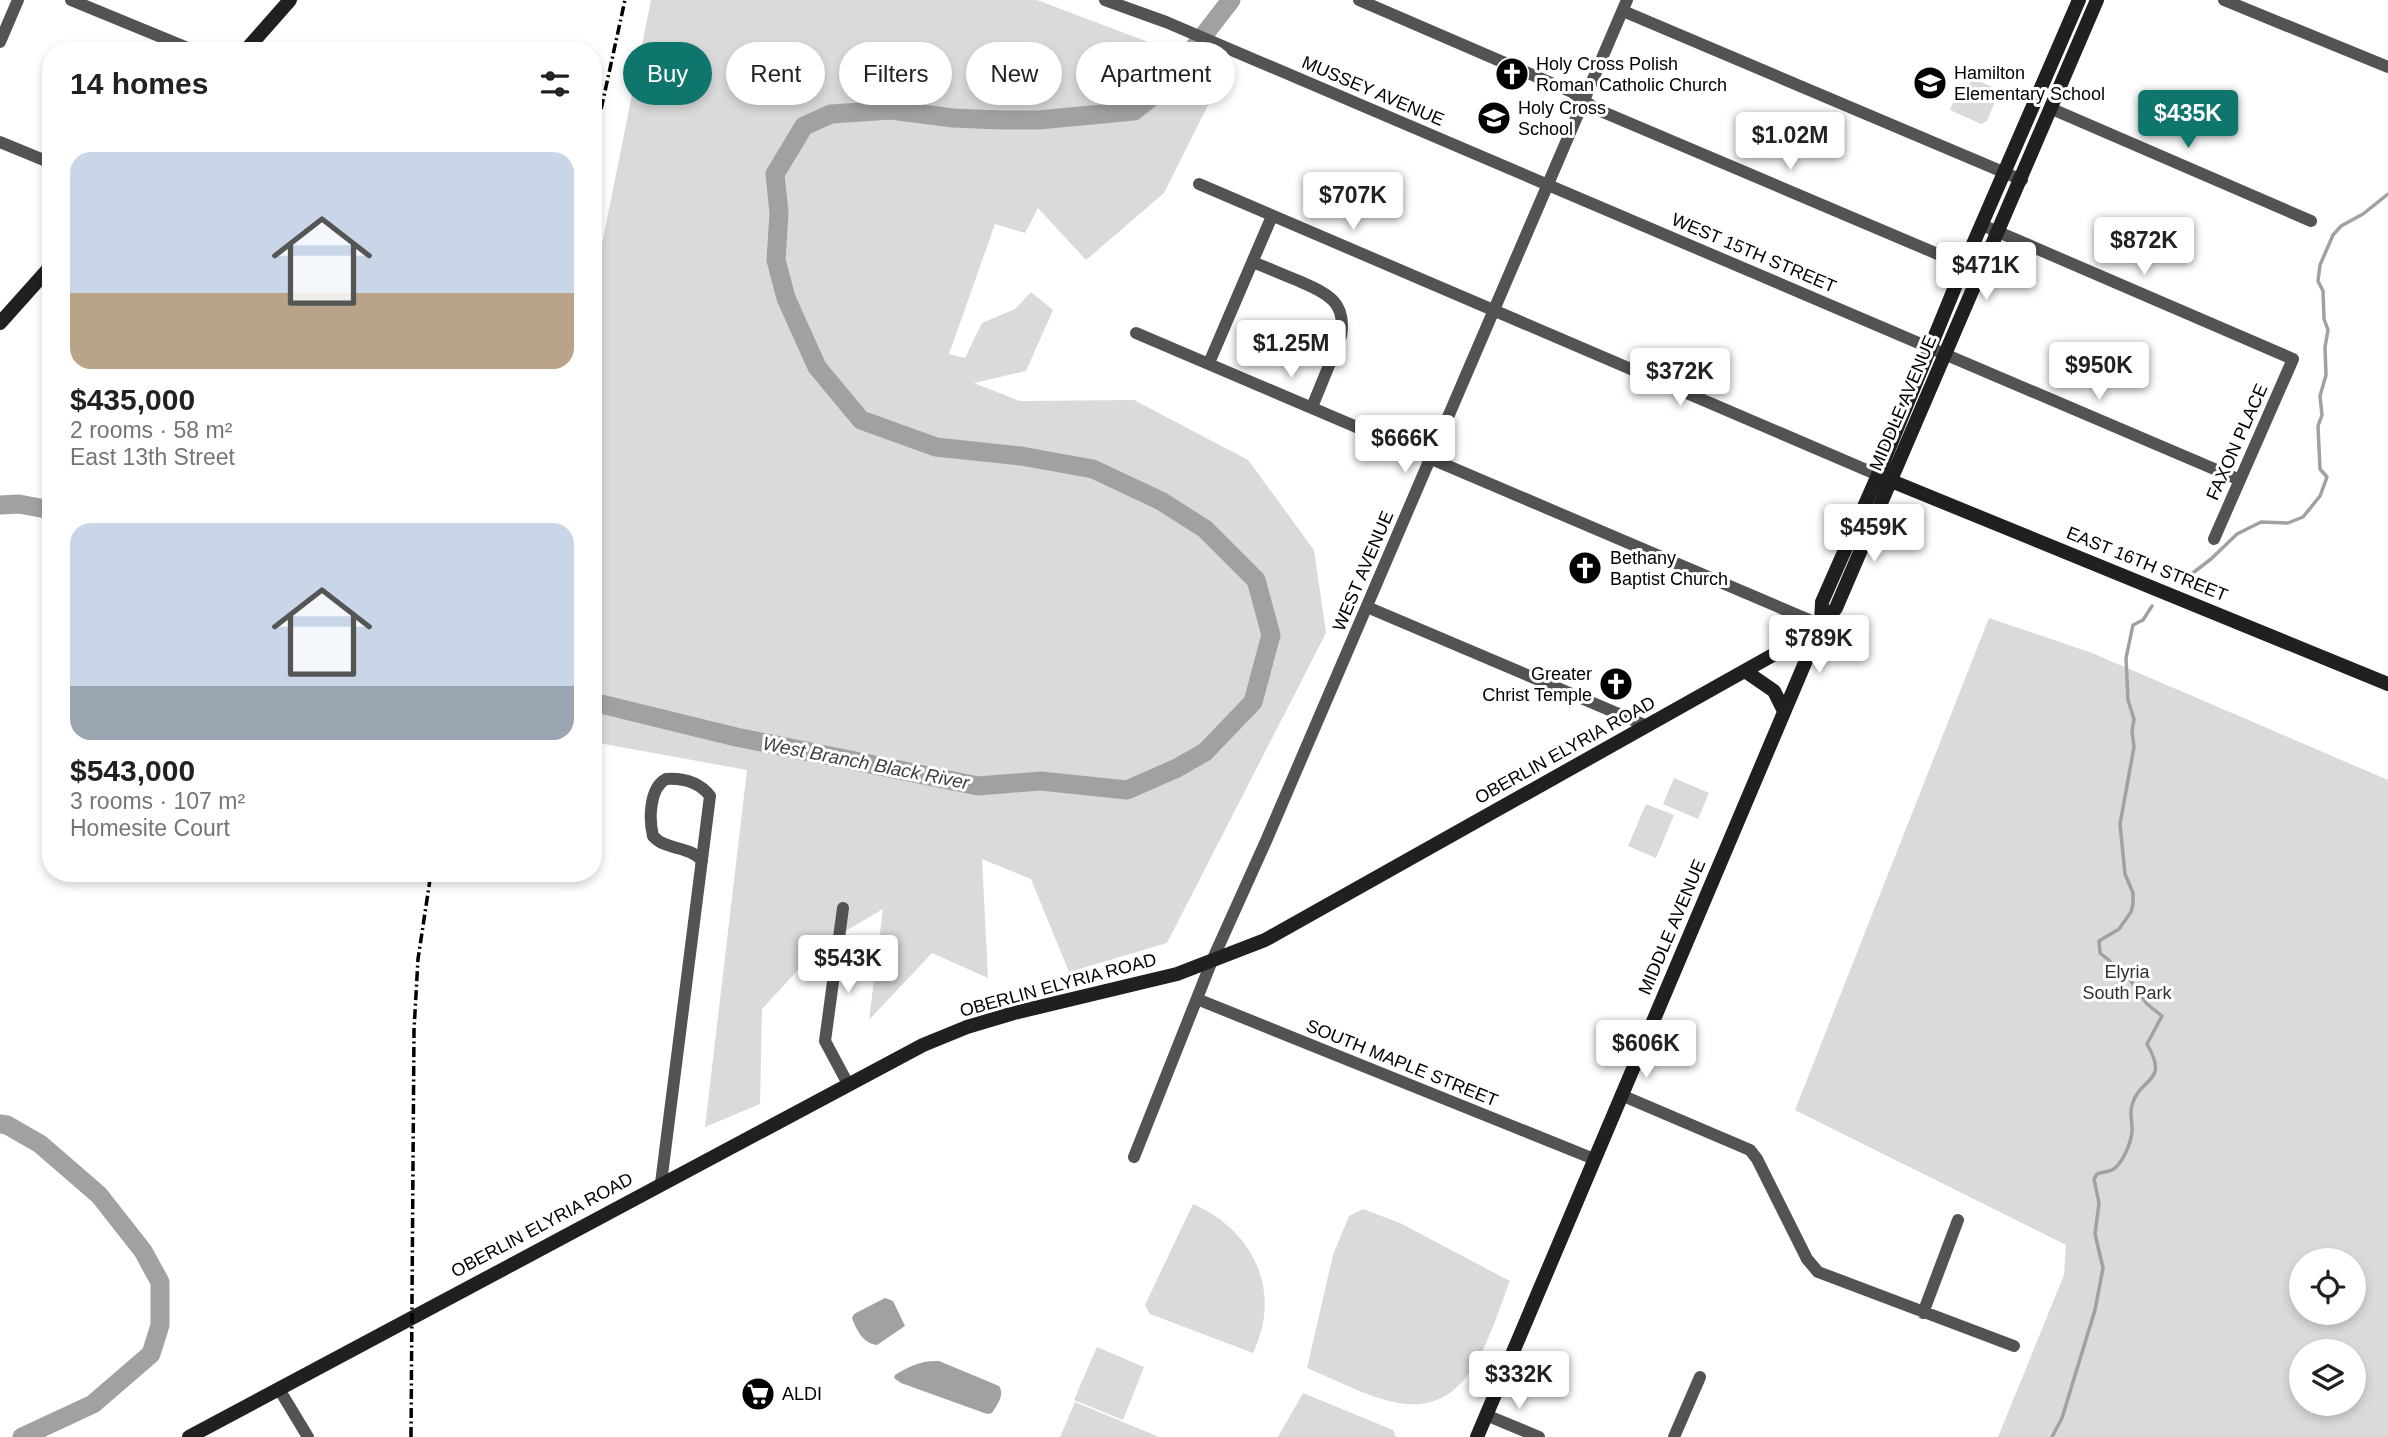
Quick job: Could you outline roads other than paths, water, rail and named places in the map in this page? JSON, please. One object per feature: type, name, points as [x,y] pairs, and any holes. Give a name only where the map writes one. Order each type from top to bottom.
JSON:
[{"type":"main road","points":[[254,42],[290,0]]},
{"type":"main road","name":"MIDDLE AVENUE","points":[[1477,1437],[1821,625],[1836,608],[1930,347],[2079,0]]},
{"type":"main road","name":"MIDDLE AVENUE","points":[[1885,478],[1945,354],[2022,180],[2097,0]]},
{"type":"main road","points":[[2,317],[42,276]]},
{"type":"main road","name":"EAST 16TH STREET","points":[[1885,478],[2388,684]]},
{"type":"main road","name":"OBERLIN ELYRIA ROAD","points":[[190,1437],[923,1045],[1014,1013],[1177,974],[1265,940],[1798,641],[1821,625]]},
{"type":"main road","points":[[1745,671],[1774,691],[1784,711]]},
{"type":"street","points":[[0,42],[18,0]]},
{"type":"street","points":[[71,0],[173,42]]},
{"type":"street","name":"MUSSEY AVENUE","points":[[1105,0],[1179,27],[1548,184]]},
{"type":"street","points":[[2224,0],[2388,67]]},
{"type":"street","points":[[1359,1],[1572,92],[1596,109],[1980,272]]},
{"type":"street","points":[[1625,5],[2022,180]]},
{"type":"street","name":"WEST AVENUE","points":[[1133,1157],[1211,962],[1266,841],[1625,5]]},
{"type":"street","points":[[2052,110],[2311,221]]},
{"type":"street","points":[[0,142],[42,159]]},
{"type":"street","points":[[1199,184],[1885,478]]},
{"type":"street","name":"WEST 15TH STREET","points":[[1548,184],[2240,480]]},
{"type":"street","points":[[1209,363],[1272,216]]},
{"type":"street","points":[[1982,225],[1997,232]]},
{"type":"street","name":"FAXON PLACE","points":[[1997,232],[2293,359],[2214,539]]},
{"type":"street","points":[[1252,262],[1322,291],[1340,310],[1343,326],[1341,336],[1312,407]]},
{"type":"street","points":[[1136,332],[1821,625]]},
{"type":"street","points":[[1367,607],[1647,726]]},
{"type":"street","points":[[661,1183],[702,861],[711,790],[694,783],[666,779],[656,788],[652,830],[657,841],[696,854],[702,861]]},
{"type":"street","points":[[843,908],[825,1041],[848,1084]]},
{"type":"street","name":"SOUTH MAPLE STREET","points":[[1198,999],[1594,1159]]},
{"type":"street","points":[[1621,1096],[1750,1150],[1813,1269],[1825,1276],[2014,1346]]},
{"type":"street","points":[[1923,1313],[1958,1220]]},
{"type":"street","points":[[1674,1437],[1700,1377]]},
{"type":"street","points":[[279,1389],[308,1437]]},
{"type":"street","points":[[1486,1415],[1539,1437]]},
{"type":"waterway","name":"West Branch Black River","points":[[602,704],[736,737],[978,786],[1041,781],[1127,790],[1177,768],[1205,752],[1253,702],[1271,635],[1256,580],[1205,529],[1161,501],[1093,469],[1021,456],[936,447],[861,420],[817,367],[786,298],[776,260],[779,213],[775,174],[804,126],[831,114],[891,110],[953,118],[1001,120],[1038,120],[1134,111],[1163,88],[1231,0]]},
{"type":"waterway","points":[[2185,579],[2237,534],[2261,522],[2288,523],[2303,517],[2320,496],[2327,477],[2320,469],[2318,426],[2322,415],[2320,396],[2326,375],[2325,347],[2328,330],[2324,319],[2323,291],[2318,281],[2320,265],[2333,235],[2341,226],[2363,214],[2388,194]]},
{"type":"waterway","name":"West Branch Black River","points":[[0,505],[19,504],[42,508]]},
{"type":"waterway","points":[[2110,961],[2100,953],[2099,941],[2119,929],[2131,912],[2133,904],[2133,893],[2125,874],[2120,824],[2134,747],[2134,719],[2128,700],[2126,658],[2133,625],[2143,620],[2152,606]]},
{"type":"waterway","points":[[2052,1437],[2062,1418],[2095,1310],[2103,1268],[2095,1234],[2099,1203],[2094,1179],[2097,1174],[2116,1167],[2122,1159],[2131,1137],[2132,1105],[2154,1073],[2153,1057],[2147,1044],[2162,1016],[2147,1004],[2121,972]]},
{"type":"waterway","name":"West Branch Black River","points":[[0,1124],[7,1125],[40,1144],[99,1195],[143,1251],[160,1282],[160,1325],[151,1354],[93,1404],[22,1437]]},
{"type":"railway","points":[[602,105],[625,0]]},
{"type":"railway","points":[[411,1437],[414,1030],[418,959],[430,882]]},
{"type":"place","name":"Holy Cross Polish Roman Catholic Church","points":[[1512,74]]},
{"type":"place","name":"Hamilton Elementary School","points":[[1930,83]]},
{"type":"place","name":"Holy Cross School","points":[[1494,118]]},
{"type":"place","name":"Bethany Baptist Church","points":[[1585,568]]},
{"type":"place","name":"Greater Christ Temple","points":[[1616,684]]},
{"type":"place","name":"ALDI","points":[[758,1394]]},
{"type":"park label","name":"Elyria South Park","points":[[2127,982]]}]
